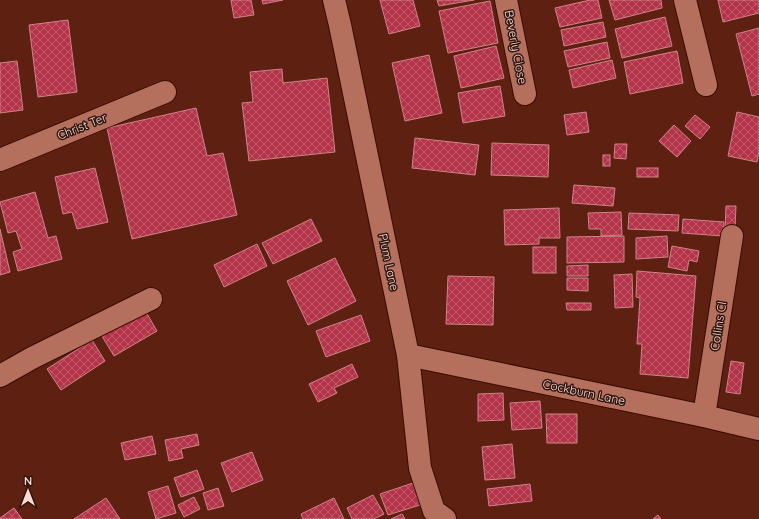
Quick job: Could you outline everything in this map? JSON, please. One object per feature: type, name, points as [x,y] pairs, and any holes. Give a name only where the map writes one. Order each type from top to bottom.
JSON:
[{"type":"street","name":"Plum Lane","points":[[334,0],[408,355],[420,468],[434,511],[445,519]]},
{"type":"street","name":"Beverly Close","points":[[506,0],[525,94]]},
{"type":"street","points":[[685,0],[706,85]]},
{"type":"street","name":"Christ Ter","points":[[0,160],[165,92]]},
{"type":"street","name":"Collins Cl","points":[[704,416],[732,236]]},
{"type":"street","points":[[0,376],[32,358],[152,299]]},
{"type":"street","name":"Cockburn Lane","points":[[408,355],[704,416],[759,429]]},
{"type":"building","points":[[231,0],[251,0],[254,15],[234,18]]},
{"type":"building","points":[[262,0],[283,0],[263,4]]},
{"type":"building","points":[[380,0],[413,0],[420,26],[389,34]]},
{"type":"building","points":[[437,0],[474,0],[439,6]]},
{"type":"building","points":[[590,0],[598,0],[602,18],[560,27],[555,8]]},
{"type":"building","points":[[609,0],[661,0],[662,8],[615,20]]},
{"type":"building","points":[[718,0],[759,0],[759,13],[723,22]]},
{"type":"building","points":[[490,1],[498,43],[448,53],[439,11]]},
{"type":"building","points":[[665,17],[672,46],[622,58],[615,29]]},
{"type":"building","points":[[68,20],[77,92],[38,97],[29,25]]},
{"type":"building","points":[[603,22],[606,37],[564,46],[561,30]]},
{"type":"building","points":[[759,28],[759,94],[752,96],[736,34]]},
{"type":"building","points":[[607,42],[610,58],[568,67],[564,51]]},
{"type":"building","points":[[496,46],[504,78],[461,88],[454,56]]},
{"type":"building","points":[[677,51],[683,83],[630,94],[624,62]]},
{"type":"building","points":[[429,55],[442,113],[405,121],[392,63]]},
{"type":"building","points":[[612,60],[616,78],[573,88],[569,70]]},
{"type":"building","points":[[17,61],[23,110],[0,113],[0,63]]},
{"type":"building","points":[[282,69],[283,83],[327,78],[335,152],[249,161],[242,103],[253,102],[250,72]]},
{"type":"building","points":[[500,86],[505,116],[463,123],[458,93]]},
{"type":"building","points":[[196,108],[207,156],[223,153],[237,215],[132,239],[107,128]]},
{"type":"building","points":[[586,112],[589,132],[567,135],[564,115]]},
{"type":"building","points":[[737,112],[759,117],[759,151],[757,162],[728,156]]},
{"type":"building","points":[[695,115],[710,127],[700,139],[685,126]]},
{"type":"building","points":[[674,125],[691,141],[677,157],[659,141]]},
{"type":"building","points":[[415,138],[479,145],[475,175],[412,168]]},
{"type":"building","points":[[492,143],[549,145],[548,177],[491,175]]},
{"type":"building","points":[[615,144],[627,144],[626,159],[614,158]]},
{"type":"building","points":[[603,155],[610,155],[610,166],[603,166]]},
{"type":"building","points":[[95,168],[108,222],[77,229],[72,212],[63,214],[55,177]]},
{"type":"building","points":[[637,168],[658,168],[658,177],[637,177]]},
{"type":"building","points":[[574,185],[615,188],[613,206],[572,203]]},
{"type":"building","points":[[35,192],[48,238],[56,236],[62,259],[18,271],[13,252],[22,249],[16,231],[8,233],[0,202]]},
{"type":"building","points":[[726,206],[736,206],[735,228],[725,228]]},
{"type":"building","points":[[559,208],[560,238],[539,238],[539,244],[505,245],[504,210]]},
{"type":"building","points":[[621,212],[622,235],[601,236],[601,229],[589,229],[588,213]]},
{"type":"building","points":[[629,213],[679,215],[678,231],[628,229]]},
{"type":"building","points":[[311,219],[322,241],[273,264],[262,243]]},
{"type":"building","points":[[683,219],[724,222],[723,236],[682,233]]},
{"type":"building","points":[[0,229],[10,272],[0,275]]},
{"type":"building","points":[[624,236],[624,262],[567,263],[567,237]]},
{"type":"building","points":[[667,236],[668,257],[636,259],[636,238]]},
{"type":"building","points":[[257,244],[267,266],[224,287],[214,265]]},
{"type":"building","points":[[672,246],[699,251],[697,262],[689,260],[687,271],[668,267]]},
{"type":"building","points":[[533,247],[556,247],[556,273],[533,273]]},
{"type":"building","points":[[335,258],[356,301],[308,325],[287,281]]},
{"type":"building","points":[[588,265],[588,276],[567,276],[567,266]]},
{"type":"building","points":[[637,271],[696,276],[688,378],[640,374],[642,344],[637,344],[640,298],[636,297]]},
{"type":"building","points":[[632,274],[633,307],[615,308],[614,275]]},
{"type":"building","points":[[448,276],[494,277],[493,325],[446,324]]},
{"type":"building","points":[[567,278],[588,278],[588,291],[567,290]]},
{"type":"building","points":[[566,303],[591,303],[591,310],[567,310]]},
{"type":"building","points":[[143,307],[157,331],[114,356],[100,333]]},
{"type":"building","points":[[361,315],[370,341],[326,357],[316,331]]},
{"type":"building","points":[[92,340],[105,361],[61,390],[47,369]]},
{"type":"building","points":[[731,361],[744,363],[740,394],[726,392]]},
{"type":"building","points":[[352,364],[358,377],[334,388],[337,393],[318,402],[309,384]]},
{"type":"building","points":[[503,393],[504,420],[478,421],[478,394]]},
{"type":"building","points":[[540,401],[542,428],[512,430],[510,403]]},
{"type":"building","points":[[546,414],[577,414],[577,443],[547,443]]},
{"type":"building","points":[[197,434],[199,445],[181,449],[183,458],[169,461],[165,440]]},
{"type":"building","points":[[152,436],[156,454],[125,460],[121,443]]},
{"type":"building","points":[[512,444],[515,478],[485,480],[482,447]]},
{"type":"building","points":[[252,452],[263,480],[232,492],[221,463]]},
{"type":"building","points":[[197,470],[204,489],[181,497],[174,478]]},
{"type":"building","points":[[413,483],[420,505],[388,515],[380,494]]},
{"type":"building","points":[[530,484],[532,501],[489,506],[487,489]]},
{"type":"building","points":[[168,486],[176,513],[156,519],[148,492]]},
{"type":"building","points":[[218,488],[224,506],[208,510],[203,493]]},
{"type":"building","points":[[373,495],[384,514],[374,519],[352,519],[347,508]]},
{"type":"building","points":[[194,497],[200,509],[184,517],[178,505]]},
{"type":"building","points":[[106,498],[120,519],[74,519]]},
{"type":"building","points":[[334,498],[344,519],[303,519],[301,514]]},
{"type":"building","points":[[14,508],[22,519],[0,519],[0,518]]},
{"type":"building","points":[[402,514],[405,519],[391,519]]},
{"type":"building","points":[[658,515],[661,519],[653,519]]}]
